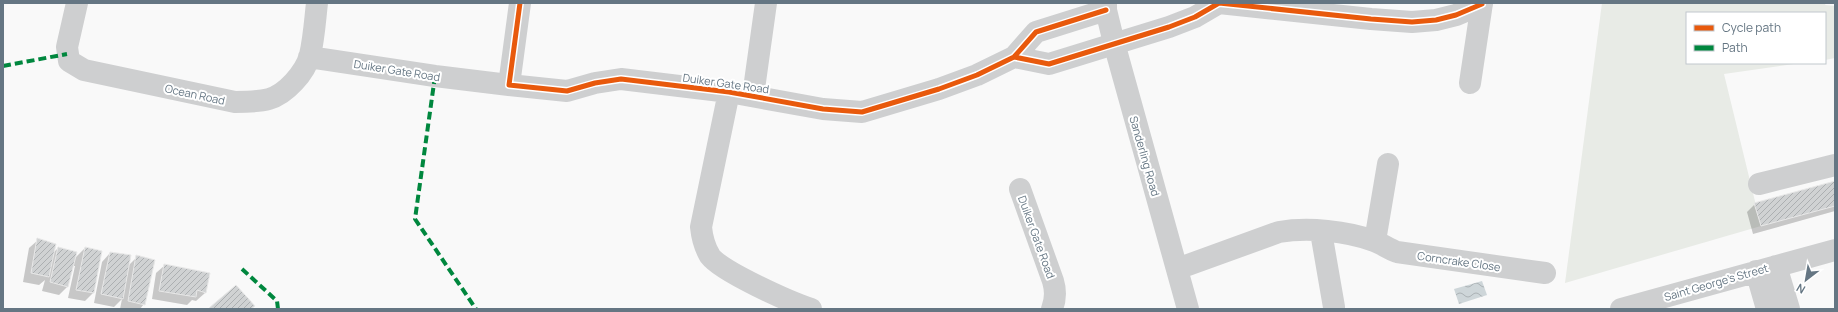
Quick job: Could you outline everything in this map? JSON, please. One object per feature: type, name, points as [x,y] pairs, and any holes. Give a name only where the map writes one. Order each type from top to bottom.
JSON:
[{"type":"street","name":"Ocean Road","points":[[77,3],[67,46],[69,61],[84,70],[235,102],[252,102],[270,99],[282,92],[301,72],[309,57],[317,3]]},
{"type":"street","points":[[509,85],[520,3]]},
{"type":"street","name":"Duiker Gate Road","points":[[753,96],[766,3]]},
{"type":"street","points":[[1014,57],[1049,64],[1196,17],[1219,3],[1371,20],[1412,22],[1436,20],[1456,15],[1482,4]]},
{"type":"street","points":[[1470,83],[1482,4]]},
{"type":"street","name":"Duiker Gate Road","points":[[309,57],[435,76],[568,91],[595,82],[621,79],[729,92],[823,109],[862,112],[939,89],[977,75],[1014,57],[1036,32],[1106,6]]},
{"type":"street","name":"Sanderling Road","points":[[1106,6],[1114,44],[1188,309]]},
{"type":"street","name":"Duiker Gate Road","points":[[729,92],[701,227],[703,242],[711,257],[724,267],[776,295],[811,309]]},
{"type":"street","points":[[1376,241],[1388,164]]},
{"type":"street","points":[[1759,184],[1835,165]]},
{"type":"street","name":"Duiker Gate Road","points":[[1020,189],[1053,281],[1055,301],[1052,309]]},
{"type":"street","name":"Corncrake Close","points":[[1177,268],[1279,232],[1295,229],[1321,232],[1339,232],[1376,241],[1397,252],[1546,273]]},
{"type":"street","points":[[1321,232],[1334,307]]},
{"type":"street","name":"Saint George's Street","points":[[1621,309],[1835,250]]},
{"type":"street","points":[[1766,269],[1767,309]]},
{"type":"street","points":[[1766,269],[1789,309]]},
{"type":"shaded area","points":[[1602,3],[1826,3],[1825,5],[1835,6],[1835,58],[1826,60],[1826,12],[1686,12],[1686,64],[1794,64],[1724,74],[1761,226],[1565,283]]},
{"type":"water","points":[[1482,281],[1487,295],[1459,304],[1454,289]]},
{"type":"building","points":[[1835,181],[1835,206],[1761,226],[1754,203]]},
{"type":"building","points":[[37,238],[56,244],[49,277],[31,273]]},
{"type":"building","points":[[58,247],[77,252],[68,287],[50,282]]},
{"type":"building","points":[[85,247],[102,251],[94,293],[76,290]]},
{"type":"building","points":[[110,252],[131,255],[123,299],[101,294]]},
{"type":"building","points":[[136,255],[155,260],[145,305],[128,301]]},
{"type":"building","points":[[164,264],[210,273],[206,293],[197,290],[196,297],[159,291]]},
{"type":"building","points":[[236,285],[255,306],[251,309],[209,308]]},
{"type":"marked path","points":[[3,66],[67,54]]},
{"type":"marked path","points":[[435,76],[415,219],[476,309]]},
{"type":"marked path","points":[[242,269],[277,301],[278,309]]},
{"type":"cycle path","points":[[520,3],[509,85],[567,91],[595,83],[621,79],[729,92],[823,109],[862,112],[939,89],[977,75],[1014,57],[1036,32],[1106,10]]},
{"type":"cycle path","points":[[1014,57],[1049,64],[1169,27],[1195,17],[1219,3],[1412,22],[1436,20],[1456,15],[1482,4]]}]
